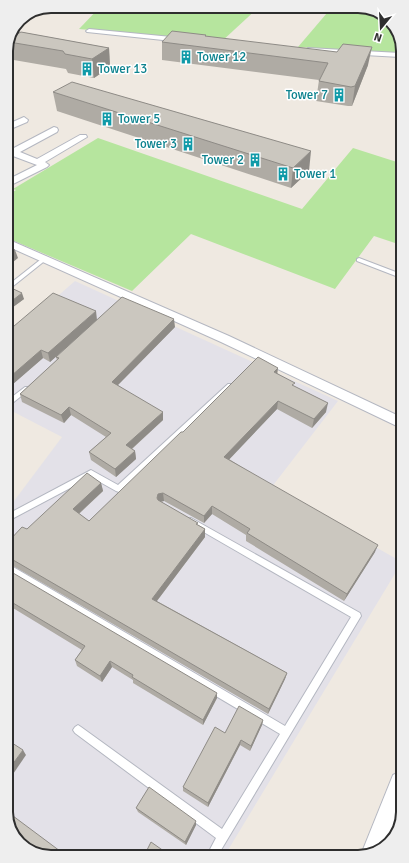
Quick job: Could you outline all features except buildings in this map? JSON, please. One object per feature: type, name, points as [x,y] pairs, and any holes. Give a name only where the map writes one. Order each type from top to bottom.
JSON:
[{"type":"main road","points":[[381,842],[396,803]]},
{"type":"street","points":[[89,31],[191,41]]},
{"type":"street","points":[[303,50],[396,55]]},
{"type":"street","points":[[13,126],[24,120]]},
{"type":"street","points":[[13,150],[54,130]]},
{"type":"street","points":[[38,162],[83,137]]},
{"type":"street","points":[[13,154],[44,165],[13,181]]},
{"type":"street","points":[[13,245],[45,258],[126,298],[396,421]]},
{"type":"lane","points":[[13,284],[45,258]]},
{"type":"lane","points":[[359,260],[396,274]]},
{"type":"lane","points":[[13,515],[92,473],[119,489],[234,381]]},
{"type":"lane","points":[[13,399],[33,383]]},
{"type":"lane","points":[[184,517],[357,616],[215,850]]},
{"type":"lane","points":[[13,571],[286,732]]},
{"type":"lane","points":[[78,730],[223,837]]},
{"type":"shaded area","points":[[75,281],[338,401],[271,488],[396,559],[396,572],[228,850],[49,850],[32,845],[24,839],[18,831],[13,812],[13,502],[62,437],[13,412],[13,335]]},
{"type":"green space","points":[[94,13],[252,13],[221,42],[79,29]]},
{"type":"green space","points":[[327,13],[360,13],[375,17],[385,24],[393,37],[396,53],[298,47]]},
{"type":"green space","points":[[98,138],[302,209],[353,148],[396,162],[396,243],[374,236],[335,289],[191,234],[132,291],[13,241],[13,192],[16,190],[13,189]]},
{"type":"place","name":"Tower 12","points":[[186,57]]},
{"type":"place","name":"Tower 13","points":[[87,69]]},
{"type":"place","name":"Tower 7","points":[[339,95]]},
{"type":"place","name":"Tower 5","points":[[107,119]]},
{"type":"place","name":"Tower 3","points":[[188,144]]},
{"type":"place","name":"Tower 2","points":[[255,160]]},
{"type":"place","name":"Tower 1","points":[[283,174]]}]
